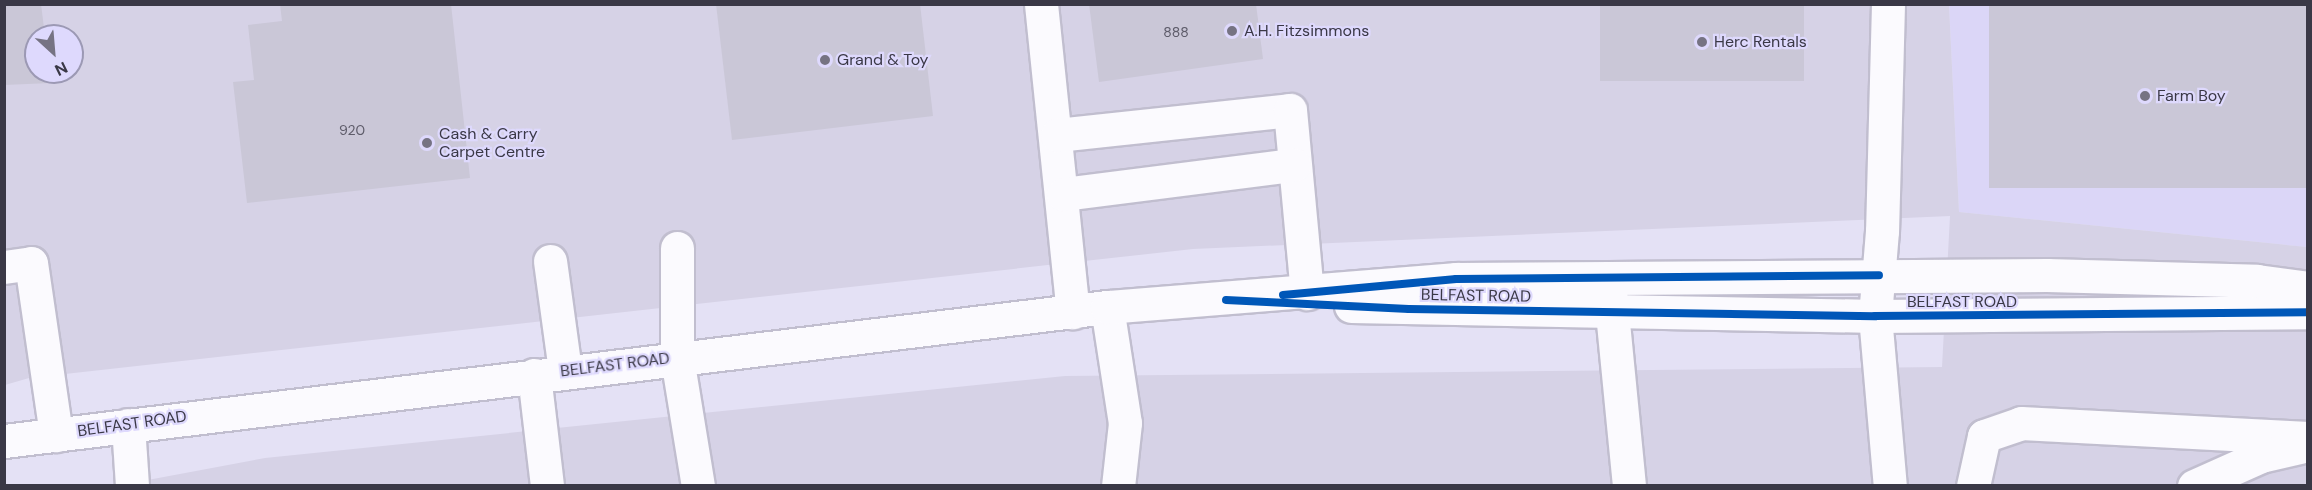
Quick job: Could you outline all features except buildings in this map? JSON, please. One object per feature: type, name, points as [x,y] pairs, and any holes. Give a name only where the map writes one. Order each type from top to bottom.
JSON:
[{"type":"street","points":[[1041,4],[1057,135],[1073,312]]},
{"type":"street","points":[[1888,4],[1879,275],[1875,316],[1890,486]]},
{"type":"street","points":[[1057,135],[1290,110],[1307,293]]},
{"type":"street","points":[[1063,194],[1294,165]]},
{"type":"street","points":[[676,248],[677,358],[698,486]]},
{"type":"street","points":[[547,486],[550,373],[549,261]]},
{"type":"street","points":[[4,267],[31,263],[56,435]]},
{"type":"street","name":"BELFAST ROAD","points":[[4,441],[128,424],[1107,307],[1226,300],[1456,279],[2047,275],[2256,281],[2307,288]]},
{"type":"street","points":[[1609,278],[1629,486]]},
{"type":"street","name":"BELFAST ROAD","points":[[1226,300],[1611,312],[1875,316],[2307,312]]},
{"type":"street","points":[[1107,307],[1125,423],[1118,486]]},
{"type":"street","points":[[1973,486],[1984,436],[2021,423],[2307,438]]},
{"type":"street","points":[[128,424],[132,486]]},
{"type":"street","points":[[2194,486],[2261,456],[2307,445]]},
{"type":"shaded area","points":[[5,5],[1949,5],[1959,212],[2307,247],[2307,485],[121,485],[265,458],[1065,376],[1942,367],[1950,216],[1193,249],[29,378],[5,385]]},
{"type":"shaded area","name":"Farm Boy","points":[[1949,5],[2307,5],[2307,247],[1959,212]]},
{"type":"cycle path","points":[[1283,295],[1456,279],[1879,275]]},
{"type":"cycle path","points":[[1226,300],[1409,309],[1875,316],[2308,312]]},
{"type":"place","name":"A.H. Fitzsimmons","points":[[1232,31]]},
{"type":"place","name":"Herc Rentals","points":[[1702,42]]},
{"type":"place","name":"Grand & Toy","points":[[825,60]]},
{"type":"place","name":"Farm Boy","points":[[2145,96]]},
{"type":"place","name":"Cash & Carry Carpet Centre","points":[[427,143]]}]
